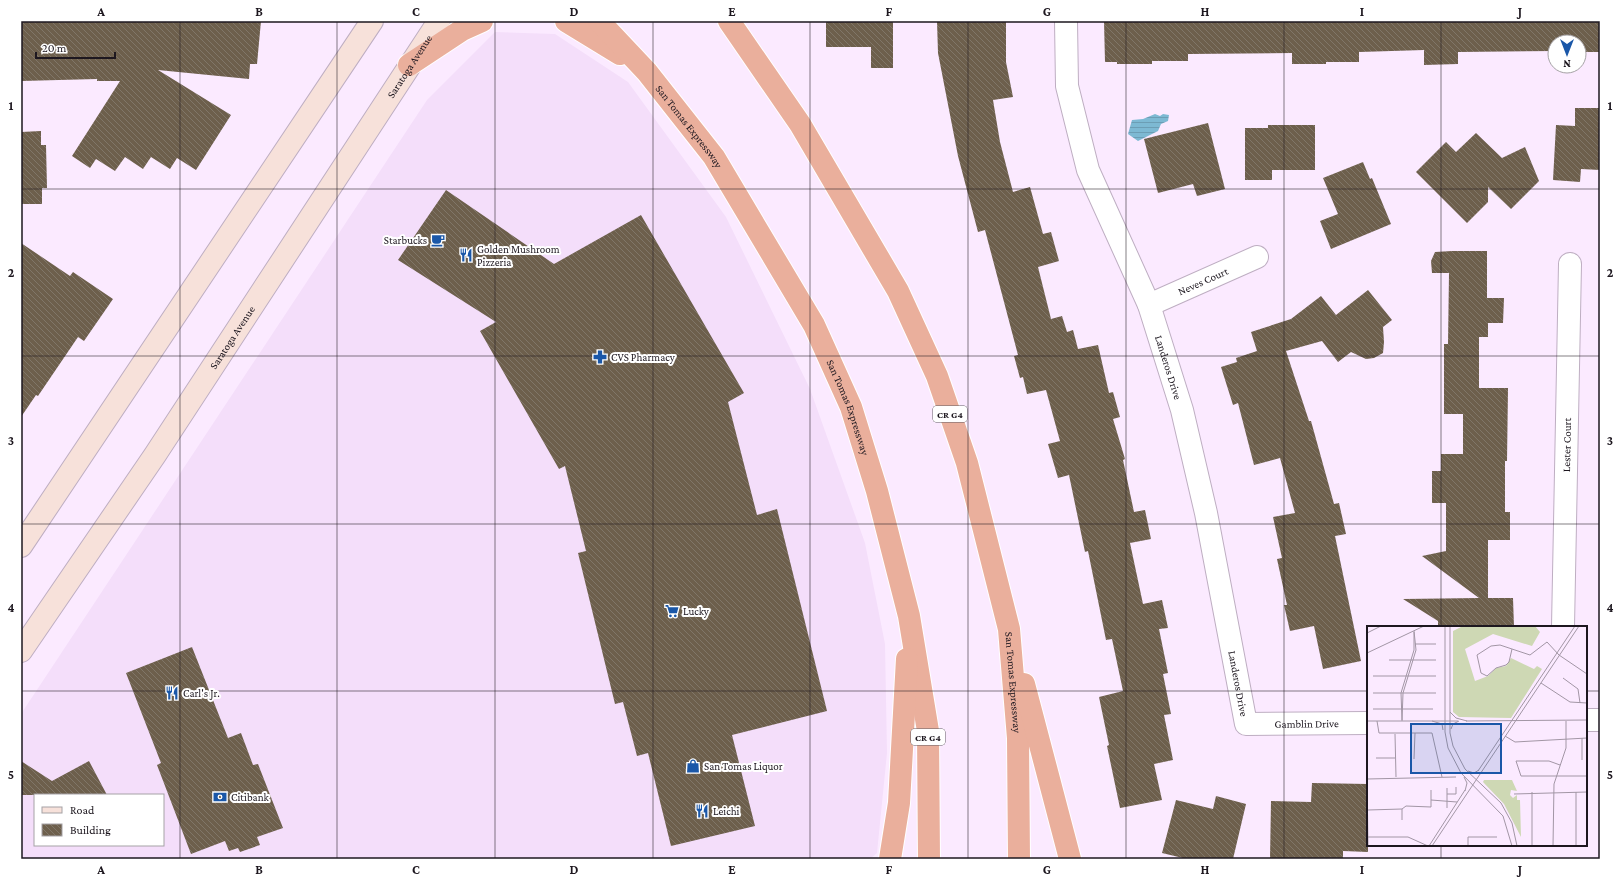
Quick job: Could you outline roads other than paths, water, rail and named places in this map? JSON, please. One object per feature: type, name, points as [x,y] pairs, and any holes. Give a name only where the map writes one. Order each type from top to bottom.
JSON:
[{"type":"highway","points":[[409,65],[462,30],[482,21]]},
{"type":"highway","points":[[566,21],[647,72]]},
{"type":"highway","name":"San Tomas Expressway","points":[[599,21],[647,72],[714,157],[814,325],[851,407],[877,491],[909,616],[928,731],[929,859]]},
{"type":"highway","name":"San Tomas Expressway","points":[[729,21],[800,124],[898,291],[937,376],[967,463],[1009,629],[1018,738],[1019,859]]},
{"type":"highway","points":[[890,859],[899,803],[909,616]]},
{"type":"highway","points":[[1009,629],[1070,859]]},
{"type":"main road","points":[[21,546],[372,21]]},
{"type":"main road","name":"Saratoga Avenue","points":[[21,651],[159,448],[439,21]]},
{"type":"street","name":"Landeros Drive","points":[[1066,21],[1067,86],[1088,170],[1149,304],[1182,410],[1206,512],[1246,724]]},
{"type":"street","name":"Neves Court","points":[[1149,304],[1257,258]]},
{"type":"street","name":"Lester Court","points":[[1563,626],[1570,264]]},
{"type":"street","points":[[1587,720],[1600,720]]},
{"type":"street","name":"Gamblin Drive","points":[[1246,724],[1367,723]]},
{"type":"water","points":[[1155,114],[1160,116],[1163,114],[1169,115],[1168,121],[1161,124],[1158,131],[1138,141],[1128,134],[1132,120],[1143,119]]},
{"type":"place","name":"Starbucks","points":[[438,240]]},
{"type":"place","name":"Golden Mushroom Pizzeria","points":[[466,255]]},
{"type":"place","name":"CVS Pharmacy","points":[[600,357]]},
{"type":"place","name":"Lucky","points":[[672,611]]},
{"type":"place","name":"Carl's Jr.","points":[[172,693]]},
{"type":"place","name":"San Tomas Liquor","points":[[693,766]]},
{"type":"place","name":"Citibank","points":[[220,797]]},
{"type":"place","name":"Leichi","points":[[702,811]]}]
